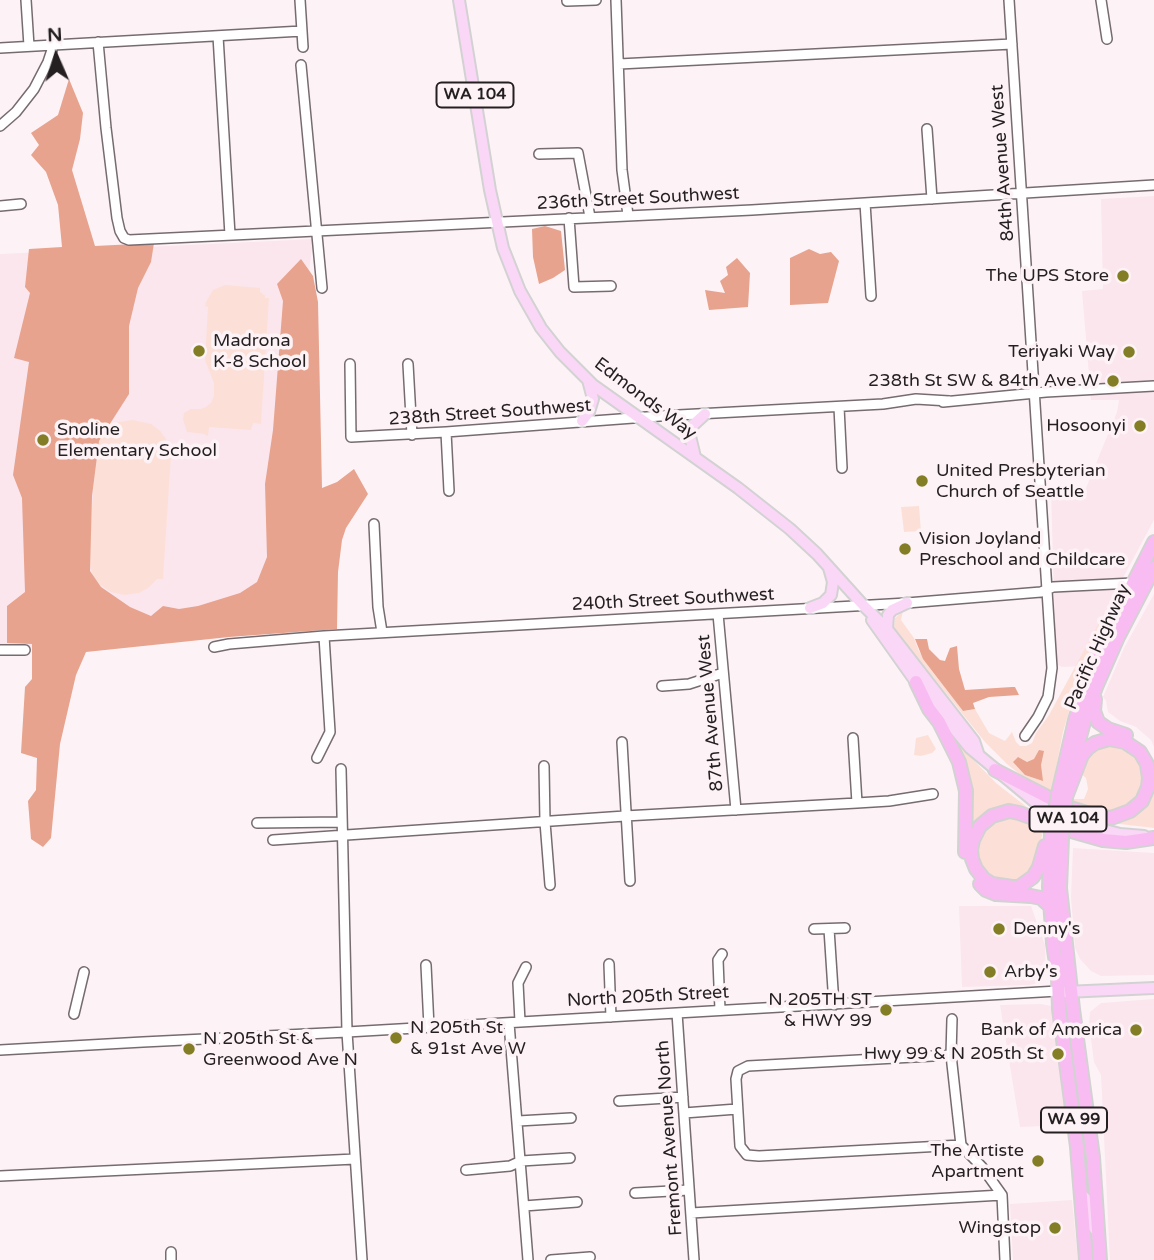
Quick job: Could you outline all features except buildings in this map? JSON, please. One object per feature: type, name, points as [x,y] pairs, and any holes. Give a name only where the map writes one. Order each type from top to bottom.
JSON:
[{"type":"highway","name":"Pacific Highway","points":[[1062,796],[1096,687],[1144,583],[1154,542]]},
{"type":"highway","name":"Pacific Highway","points":[[1065,992],[1050,906],[1049,866],[1057,835],[1075,720],[1091,670],[1154,568]]},
{"type":"highway","points":[[916,682],[959,762],[966,791],[965,854],[972,875],[986,890],[996,894],[1041,898],[1050,906]]},
{"type":"highway","points":[[1096,687],[1094,711],[1098,722],[1136,741],[1154,760]]},
{"type":"highway","points":[[995,770],[1068,807],[1111,818],[1130,811],[1142,801],[1149,787],[1147,764],[1140,752],[1125,742],[1109,738],[1095,743],[1082,755],[1062,796]]},
{"type":"highway","points":[[1057,835],[1046,839],[1038,869],[1033,877],[1019,887],[992,884],[984,879],[972,859],[971,850],[976,833],[985,821],[1000,812],[1019,813],[1103,839],[1126,842],[1154,838]]},
{"type":"highway","name":"Pacific Highway","points":[[1057,835],[1065,992]]},
{"type":"highway","name":"WA 99","points":[[1065,992],[1059,1009],[1077,1147],[1086,1260]]},
{"type":"highway","name":"WA 99","points":[[1065,992],[1093,1157],[1100,1260]]},
{"type":"main road","name":"Edmonds Way","points":[[459,0],[497,222],[508,263],[533,315],[560,352],[588,380],[738,488],[790,529],[829,565],[887,629],[974,741],[978,753]]},
{"type":"main road","points":[[582,421],[589,412],[593,399],[588,380]]},
{"type":"main road","points":[[695,457],[690,436],[692,426],[705,414]]},
{"type":"main road","points":[[1144,583],[1154,554]]},
{"type":"main road","points":[[810,608],[823,603],[831,595],[833,582],[829,565]]},
{"type":"main road","points":[[887,629],[888,615],[907,603]]},
{"type":"main road","name":"Edmonds Way","points":[[863,605],[916,682],[970,748],[995,770],[1035,802],[1071,821],[1120,834],[1154,838]]},
{"type":"main road","name":"North 205th Street","points":[[1065,992],[1154,988]]},
{"type":"main road","points":[[1081,1194],[1089,1202],[1091,1224],[1098,1233]]},
{"type":"street","points":[[26,0],[29,46]]},
{"type":"street","points":[[300,0],[303,47]]},
{"type":"street","points":[[567,1],[596,0]]},
{"type":"street","points":[[616,0],[622,170],[628,215]]},
{"type":"street","name":"84th Avenue West","points":[[1009,0],[1051,652],[1048,697],[1025,736]]},
{"type":"street","points":[[1101,0],[1107,39]]},
{"type":"street","points":[[0,47],[302,31]]},
{"type":"street","points":[[218,36],[230,235]]},
{"type":"street","name":"236th Street Southwest","points":[[98,42],[117,218],[124,238],[134,240],[865,203],[1154,185]]},
{"type":"street","points":[[0,126],[34,89],[54,44]]},
{"type":"street","points":[[619,64],[1012,44]]},
{"type":"street","points":[[301,65],[322,288]]},
{"type":"street","points":[[927,129],[932,199]]},
{"type":"street","points":[[539,155],[578,153],[590,217]]},
{"type":"street","points":[[865,203],[870,296]]},
{"type":"street","points":[[0,206],[21,204]]},
{"type":"street","points":[[569,218],[574,287],[611,286]]},
{"type":"street","name":"238th Street Southwest","points":[[350,364],[351,437],[839,407],[916,399],[948,401],[1154,386]]},
{"type":"street","points":[[408,364],[412,435]]},
{"type":"street","points":[[839,407],[842,468]]},
{"type":"street","points":[[446,432],[449,491]]},
{"type":"street","points":[[374,524],[378,607],[382,632]]},
{"type":"street","name":"240th Street Southwest","points":[[214,647],[382,632],[907,603],[1041,592],[1053,587],[1144,583]]},
{"type":"street","name":"87th Avenue West","points":[[718,614],[736,810]]},
{"type":"street","points":[[317,758],[330,732],[324,636]]},
{"type":"street","points":[[0,650],[24,650]]},
{"type":"street","points":[[662,686],[689,684],[723,673]]},
{"type":"street","points":[[853,738],[857,803]]},
{"type":"street","points":[[622,742],[630,881]]},
{"type":"street","points":[[544,766],[550,885]]},
{"type":"street","points":[[341,769],[347,1032],[362,1260]]},
{"type":"street","points":[[273,840],[889,801],[933,794]]},
{"type":"street","points":[[257,823],[342,822]]},
{"type":"street","points":[[814,929],[845,928]]},
{"type":"street","points":[[829,929],[834,1004]]},
{"type":"street","points":[[720,1010],[718,960],[722,954]]},
{"type":"street","points":[[609,964],[611,1017]]},
{"type":"street","points":[[426,965],[429,1027]]},
{"type":"street","points":[[520,1022],[518,983],[526,967]]},
{"type":"street","points":[[74,1014],[84,972]]},
{"type":"street","name":"North 205th Street","points":[[0,1050],[1065,992]]},
{"type":"street","name":"Fremont Avenue North","points":[[677,1013],[694,1260]]},
{"type":"street","points":[[952,1019],[951,1055],[961,1145],[982,1167],[1002,1195],[1005,1260]]},
{"type":"street","points":[[509,1023],[528,1260]]},
{"type":"street","points":[[951,1055],[748,1066],[738,1071],[736,1079],[740,1146],[747,1155],[759,1156],[961,1145]]},
{"type":"street","points":[[619,1101],[683,1097]]},
{"type":"street","points":[[684,1113],[737,1109]]},
{"type":"street","points":[[518,1121],[570,1118]]},
{"type":"street","points":[[466,1170],[510,1167],[521,1161],[570,1158]]},
{"type":"street","points":[[0,1176],[355,1159]]},
{"type":"street","points":[[635,1193],[689,1190]]},
{"type":"street","points":[[691,1213],[1002,1195]]},
{"type":"street","points":[[524,1206],[578,1202]]},
{"type":"street","points":[[551,1260],[590,1257]]},
{"type":"shaded area","points":[[69,79],[83,113],[72,170],[95,246],[154,243],[151,262],[138,288],[129,326],[129,394],[99,441],[92,496],[90,571],[101,587],[130,607],[151,616],[163,606],[179,609],[198,606],[240,593],[257,582],[267,557],[265,484],[273,430],[283,301],[277,284],[301,259],[313,276],[318,302],[322,488],[337,482],[354,469],[368,494],[346,528],[342,540],[338,572],[337,629],[86,652],[76,675],[60,744],[51,838],[43,847],[31,839],[28,801],[36,790],[37,758],[21,753],[25,687],[32,679],[32,644],[7,643],[7,606],[25,592],[22,498],[13,475],[29,362],[14,358],[30,293],[25,287],[29,249],[62,247],[58,205],[46,172],[31,155],[39,145],[31,133],[58,115]]},
{"type":"shaded area","points":[[1154,196],[1154,520],[1124,576],[1084,666],[1062,667],[1056,664],[1051,492],[1086,488],[1117,412],[1119,400],[1091,400],[1082,291],[1103,289],[1101,199]]},
{"type":"shaded area","points":[[545,226],[561,231],[565,270],[539,284],[533,257],[532,229]]},
{"type":"shaded area","name":"Madrona K-8 School","points":[[313,239],[287,455],[272,618],[43,647],[0,648],[0,254]]},
{"type":"shaded area","points":[[809,249],[820,254],[831,252],[839,261],[828,303],[790,305],[790,258]]},
{"type":"shaded area","points":[[737,258],[750,273],[748,307],[709,310],[705,290],[725,293],[720,281],[728,275],[726,267]]},
{"type":"shaded area","points":[[225,285],[260,288],[265,298],[269,298],[261,424],[253,423],[251,430],[209,427],[208,436],[187,432],[183,419],[184,413],[206,407],[214,396],[214,383],[205,360],[208,307],[205,306],[213,290]]},
{"type":"shaded area","points":[[133,420],[151,424],[160,431],[171,454],[163,579],[157,579],[139,593],[124,595],[111,592],[99,584],[93,576],[88,560],[99,439],[111,426]]},
{"type":"shaded area","points":[[919,506],[921,531],[904,532],[901,507]]},
{"type":"shaded area","points":[[1154,594],[1154,747],[1151,740],[1136,727],[1120,721],[1108,712],[1103,697],[1124,648]]},
{"type":"shaded area","points":[[1112,599],[1085,661],[1074,695],[1063,732],[1051,794],[1027,780],[985,742],[894,627],[895,618],[903,611],[901,620],[914,638],[919,651],[963,711],[975,709],[989,733],[1005,741],[1012,732],[1020,746],[1026,746],[1032,743],[1049,715]]},
{"type":"shaded area","points":[[915,639],[927,639],[929,649],[940,660],[945,661],[950,648],[957,646],[959,669],[965,690],[1015,687],[1019,695],[989,697],[973,703],[975,709],[963,711],[923,659]]},
{"type":"shaded area","points":[[928,735],[936,749],[921,756],[914,755],[916,738]]},
{"type":"shaded area","points":[[958,744],[996,783],[1028,808],[1004,806],[991,810],[978,819],[971,830]]},
{"type":"shaded area","points":[[1115,744],[1134,754],[1143,770],[1143,780],[1135,800],[1120,811],[1103,813],[1071,803],[1072,799],[1084,799],[1088,789],[1086,778],[1080,773],[1087,757],[1095,748]]},
{"type":"shaded area","points":[[1039,750],[1044,751],[1041,765],[1043,781],[1025,775],[1013,762],[1018,757],[1027,762],[1034,759]]},
{"type":"shaded area","points":[[1154,776],[1154,828],[1111,823],[1124,818]]},
{"type":"shaded area","points":[[1010,815],[1044,826],[1035,868],[1013,882],[995,879],[985,871],[977,857],[976,848],[978,837],[992,820]]},
{"type":"shaded area","points":[[1073,848],[1154,853],[1154,975],[1101,976],[1091,971],[1080,959],[1075,948],[1071,897]]},
{"type":"shaded area","points":[[959,906],[1031,906],[1045,945],[1046,975],[1030,985],[962,987]]},
{"type":"shaded area","points":[[1154,999],[1154,1260],[1110,1260],[1101,1075],[1094,1062],[1090,1012],[1101,1003]]},
{"type":"shaded area","points":[[1000,1005],[1051,1006],[1055,1011],[1066,1085],[1067,1125],[1020,1127]]},
{"type":"shaded area","points":[[1072,1200],[1078,1260],[1013,1260],[1010,1204]]},
{"type":"place","name":"The UPS Store","points":[[1123,276]]},
{"type":"place","name":"Madrona K-8 School","points":[[199,351]]},
{"type":"place","name":"Teriyaki Way","points":[[1129,352]]},
{"type":"place","name":"238th St SW & 84th Ave W","points":[[1113,381]]},
{"type":"place","name":"Hosoonyi","points":[[1140,426]]},
{"type":"place","name":"Snoline Elementary School","points":[[43,440]]},
{"type":"place","name":"United Presbyterian Church of Seattle","points":[[922,481]]},
{"type":"place","name":"Vision Joyland Preschool and Childcare","points":[[905,549]]},
{"type":"place","name":"Denny's","points":[[999,929]]},
{"type":"place","name":"Arby's","points":[[990,972]]},
{"type":"place","name":"N 205TH ST & HWY 99","points":[[886,1010]]},
{"type":"place","name":"Bank of America","points":[[1136,1030]]},
{"type":"place","name":"N 205th St & 91st Ave W","points":[[396,1038]]},
{"type":"place","name":"N 205th St & Greenwood Ave N","points":[[189,1049]]},
{"type":"place","name":"Hwy 99 & N 205th St","points":[[1058,1054]]},
{"type":"place","name":"The Artiste Apartment","points":[[1038,1161]]},
{"type":"place","name":"Wingstop","points":[[1055,1228]]}]
